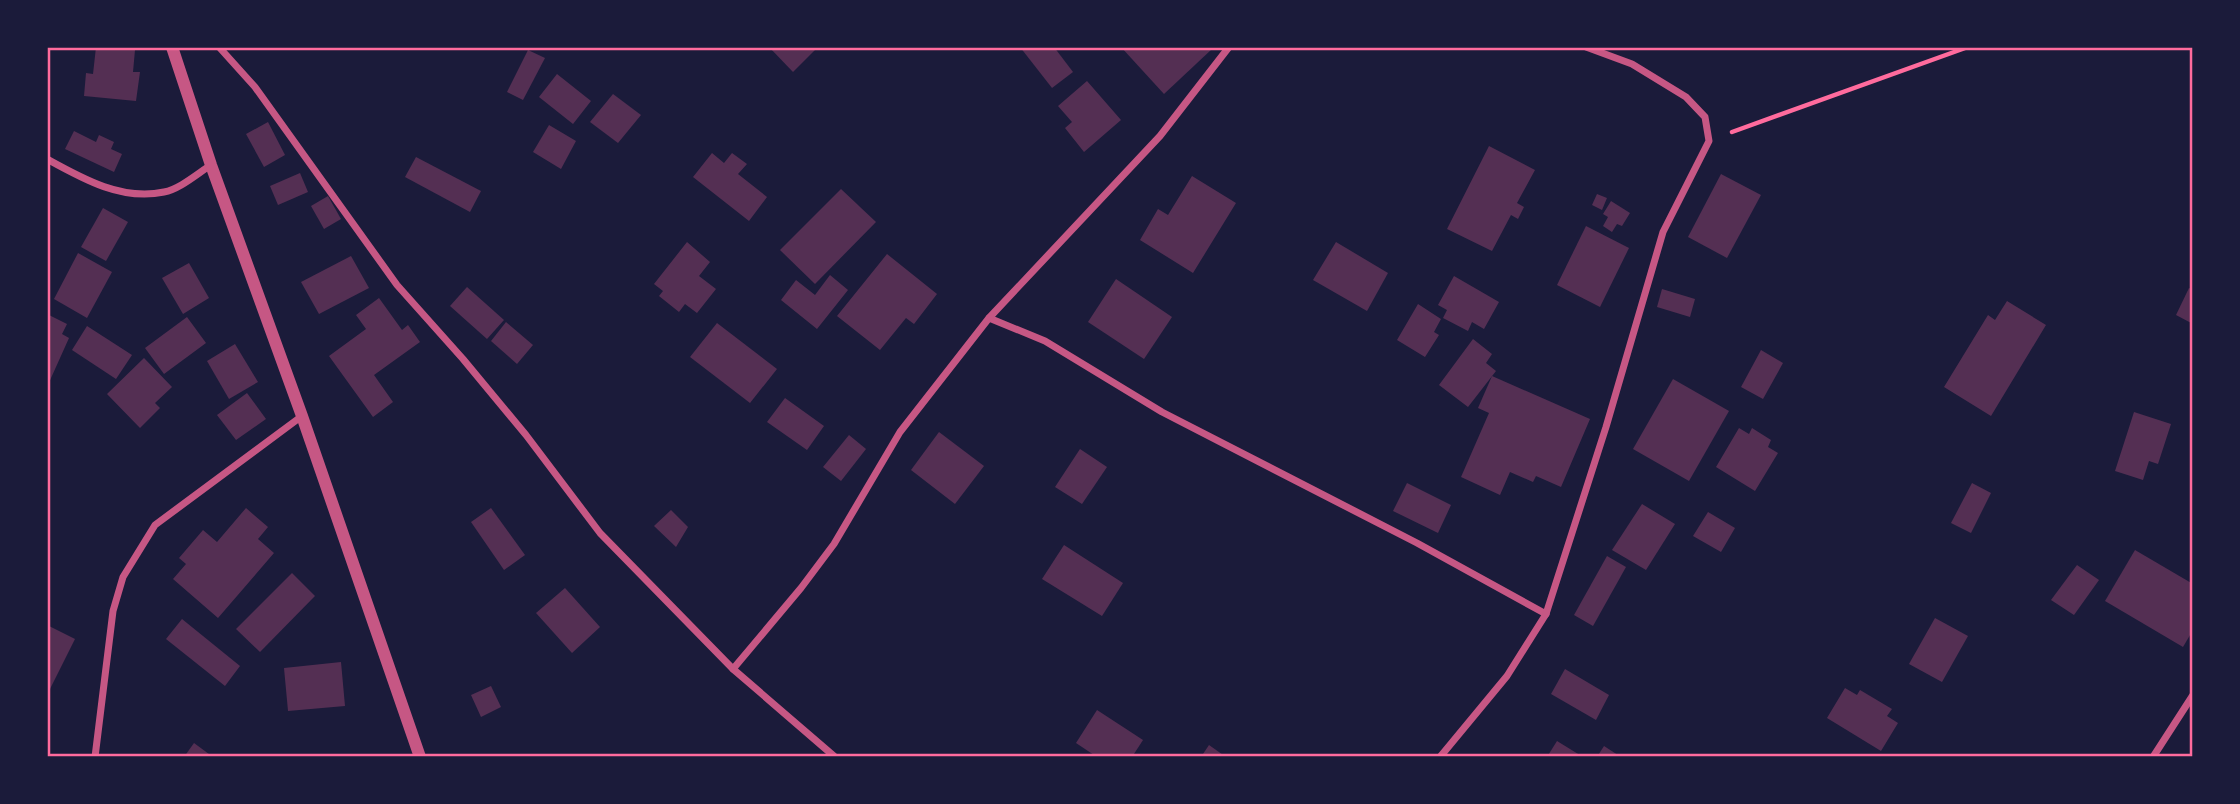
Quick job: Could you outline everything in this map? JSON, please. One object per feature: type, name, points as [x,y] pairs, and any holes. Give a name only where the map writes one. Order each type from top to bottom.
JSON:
[{"type":"street","points":[[172,47],[420,757]]},
{"type":"street","points":[[219,47],[255,87],[397,285],[510,416],[600,533],[733,668],[835,757]]},
{"type":"street","points":[[733,668],[826,555],[901,432],[989,318],[1160,136],[1229,47]]},
{"type":"street","points":[[1440,757],[1507,676],[1546,614],[1606,427],[1662,232],[1709,141],[1705,117],[1686,97],[1632,64],[1586,47]]},
{"type":"street","points":[[47,159],[91,183],[132,194],[166,192],[211,165]]},
{"type":"street","points":[[989,318],[1045,341],[1162,412],[1418,543],[1546,614]]},
{"type":"street","points":[[96,757],[113,611],[123,576],[138,549],[155,525],[302,416]]},
{"type":"street","points":[[2153,757],[2193,695]]},
{"type":"path","points":[[1709,141],[1968,47]]},
{"type":"building","points":[[96,47],[135,50],[133,72],[140,72],[136,101],[84,96],[86,73],[93,74]]},
{"type":"building","points":[[769,47],[818,47],[793,72]]},
{"type":"building","points":[[1020,47],[1054,47],[1073,72],[1052,88]]},
{"type":"building","points":[[1121,47],[1211,47],[1212,49],[1164,94]]},
{"type":"building","points":[[528,50],[545,58],[523,100],[507,92]]},
{"type":"building","points":[[557,74],[591,101],[573,124],[539,97]]},
{"type":"building","points":[[1087,81],[1121,120],[1084,152],[1065,128],[1072,122],[1058,106]]},
{"type":"building","points":[[613,94],[641,115],[618,143],[590,122]]},
{"type":"building","points":[[268,122],[285,155],[264,167],[246,134]]},
{"type":"building","points":[[549,125],[576,141],[561,169],[533,152]]},
{"type":"building","points":[[74,131],[96,142],[99,135],[114,142],[111,149],[122,154],[114,172],[65,149]]},
{"type":"building","points":[[1489,146],[1535,170],[1517,203],[1524,207],[1518,219],[1511,215],[1492,251],[1447,229]]},
{"type":"building","points":[[712,153],[724,163],[732,153],[747,164],[738,174],[767,197],[749,221],[693,177]]},
{"type":"building","points":[[416,157],[481,191],[470,212],[405,177]]},
{"type":"building","points":[[300,173],[308,192],[278,205],[270,186]]},
{"type":"building","points":[[1721,174],[1761,195],[1727,258],[1688,237]]},
{"type":"building","points":[[1192,176],[1236,203],[1193,273],[1140,240],[1158,209],[1168,215]]},
{"type":"building","points":[[841,189],[876,222],[815,284],[780,250]]},
{"type":"building","points":[[1597,194],[1607,198],[1602,210],[1592,205]]},
{"type":"building","points":[[328,196],[341,219],[324,229],[311,206]]},
{"type":"building","points":[[1611,201],[1630,213],[1622,226],[1617,224],[1612,232],[1603,226],[1608,217],[1603,214]]},
{"type":"building","points":[[103,208],[128,222],[106,261],[81,247]]},
{"type":"building","points":[[1586,226],[1629,248],[1600,307],[1557,285]]},
{"type":"building","points":[[687,242],[710,262],[699,276],[716,289],[697,313],[685,304],[679,312],[659,296],[663,291],[654,284]]},
{"type":"building","points":[[1336,242],[1388,273],[1367,311],[1313,280]]},
{"type":"building","points":[[78,253],[112,272],[87,318],[54,299]]},
{"type":"building","points":[[887,254],[937,294],[914,324],[906,318],[880,350],[837,316]]},
{"type":"building","points":[[351,256],[369,288],[319,314],[301,282]]},
{"type":"building","points":[[189,263],[209,298],[183,314],[162,278]]},
{"type":"building","points":[[830,275],[848,290],[817,329],[781,300],[796,280],[815,295]]},
{"type":"building","points":[[1454,276],[1499,302],[1484,329],[1472,322],[1468,331],[1443,318],[1447,310],[1438,305]]},
{"type":"building","points":[[1116,279],[1172,317],[1144,359],[1088,322]]},
{"type":"building","points":[[467,287],[504,320],[487,339],[450,306]]},
{"type":"building","points":[[2189,288],[2193,290],[2193,324],[2176,315]]},
{"type":"building","points":[[1662,289],[1695,299],[1690,317],[1657,307]]},
{"type":"building","points":[[379,298],[402,330],[408,325],[420,342],[374,375],[393,402],[373,417],[329,356],[366,329],[356,315]]},
{"type":"building","points":[[2007,301],[2046,325],[1991,416],[1944,387],[1988,315],[1995,320]]},
{"type":"building","points":[[1418,304],[1441,319],[1434,332],[1439,335],[1425,357],[1397,340]]},
{"type":"building","points":[[47,314],[67,324],[62,334],[69,338],[47,387]]},
{"type":"building","points":[[187,317],[206,343],[164,374],[145,348]]},
{"type":"building","points":[[506,322],[533,345],[517,364],[491,341]]},
{"type":"building","points":[[717,323],[777,369],[750,403],[690,357]]},
{"type":"building","points":[[87,326],[132,355],[116,379],[72,350]]},
{"type":"building","points":[[1473,339],[1492,354],[1486,363],[1496,371],[1468,407],[1439,385]]},
{"type":"building","points":[[235,344],[258,382],[229,399],[207,361]]},
{"type":"building","points":[[1761,350],[1783,363],[1763,399],[1741,387]]},
{"type":"building","points":[[144,358],[172,387],[155,403],[160,408],[140,428],[107,394]]},
{"type":"building","points":[[1492,376],[1590,419],[1561,487],[1536,476],[1533,482],[1510,472],[1500,495],[1461,477],[1489,413],[1478,408]]},
{"type":"building","points":[[1673,379],[1729,411],[1689,481],[1633,449]]},
{"type":"building","points":[[247,393],[266,419],[236,440],[217,415]]},
{"type":"building","points":[[785,398],[824,426],[807,450],[767,422]]},
{"type":"building","points":[[2134,412],[2171,424],[2158,464],[2149,461],[2143,480],[2115,471]]},
{"type":"building","points":[[1739,428],[1749,434],[1752,428],[1771,440],[1768,447],[1778,453],[1755,491],[1716,467]]},
{"type":"building","points":[[939,432],[984,466],[955,504],[911,470]]},
{"type":"building","points":[[849,435],[866,449],[841,481],[823,467]]},
{"type":"building","points":[[1080,449],[1107,467],[1082,504],[1055,487]]},
{"type":"building","points":[[1407,483],[1451,505],[1438,533],[1393,511]]},
{"type":"building","points":[[1972,483],[1991,493],[1971,533],[1951,523]]},
{"type":"building","points":[[1642,504],[1675,524],[1646,570],[1612,550]]},
{"type":"building","points":[[246,508],[268,527],[258,539],[274,553],[218,618],[173,579],[186,564],[179,558],[203,530],[217,542]]},
{"type":"building","points":[[491,508],[525,555],[504,570],[471,522]]},
{"type":"building","points":[[671,510],[688,527],[676,547],[654,526]]},
{"type":"building","points":[[1708,512],[1735,528],[1721,552],[1693,536]]},
{"type":"building","points":[[1064,545],[1123,583],[1102,616],[1042,579]]},
{"type":"building","points":[[2135,550],[2193,584],[2193,630],[2183,647],[2105,601]]},
{"type":"building","points":[[1607,556],[1626,567],[1593,626],[1574,615]]},
{"type":"building","points":[[2077,565],[2099,580],[2074,615],[2051,600]]},
{"type":"building","points":[[292,573],[315,596],[260,652],[236,629]]},
{"type":"building","points":[[565,588],[600,627],[572,653],[536,613]]},
{"type":"building","points":[[1935,618],[1968,636],[1942,682],[1909,664]]},
{"type":"building","points":[[182,619],[240,666],[225,686],[166,639]]},
{"type":"building","points":[[47,625],[75,639],[50,689],[47,688]]},
{"type":"building","points":[[341,662],[345,706],[288,711],[284,668]]},
{"type":"building","points":[[1565,669],[1609,695],[1596,720],[1551,694]]},
{"type":"building","points":[[491,686],[501,707],[481,717],[471,695]]},
{"type":"building","points":[[1845,688],[1857,695],[1860,690],[1892,709],[1887,716],[1898,723],[1881,751],[1827,718]]},
{"type":"building","points":[[1097,710],[1143,740],[1132,757],[1097,757],[1076,743]]},
{"type":"building","points":[[1557,741],[1583,757],[1547,757]]},
{"type":"building","points":[[194,743],[213,757],[184,757]]},
{"type":"building","points":[[1209,745],[1226,757],[1201,757]]},
{"type":"building","points":[[1604,746],[1621,757],[1597,757]]}]
